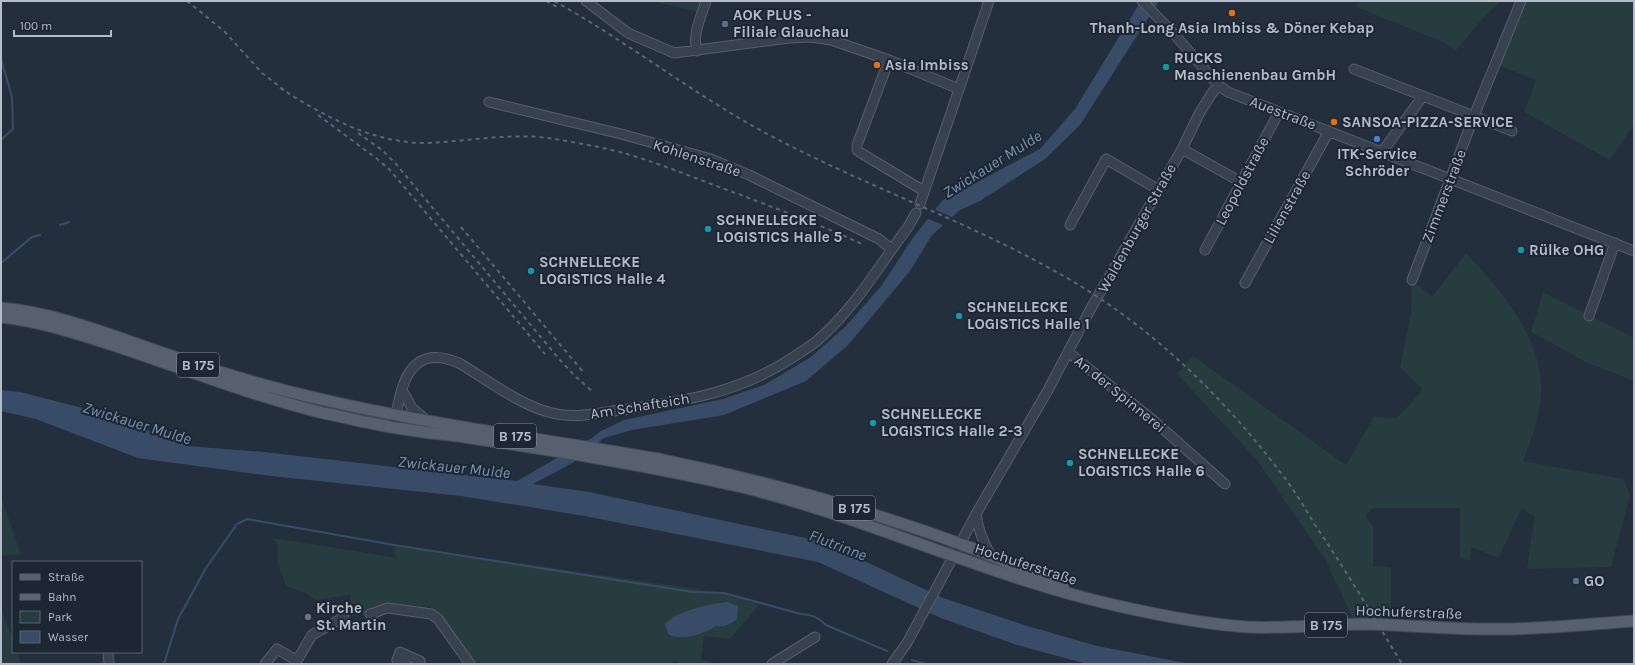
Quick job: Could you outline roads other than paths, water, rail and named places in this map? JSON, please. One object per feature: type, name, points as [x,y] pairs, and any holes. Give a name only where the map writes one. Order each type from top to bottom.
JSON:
[{"type":"main road","name":"B 175","points":[[1,308],[51,316],[89,327],[228,375],[284,391],[396,416],[428,421],[565,449],[591,458],[700,478],[768,494],[867,525],[953,556]]},
{"type":"main road","name":"B 175","points":[[1,317],[32,321],[69,330],[283,403],[394,428],[565,449],[601,450],[664,460],[746,479],[871,513],[959,544]]},
{"type":"main road","name":"Hochuferstraße","points":[[959,544],[991,556],[1089,599]]},
{"type":"main road","name":"Hochuferstraße","points":[[953,556],[1023,581],[1120,607],[1201,622],[1248,627],[1282,628],[1362,624],[1494,629],[1634,621]]},
{"type":"street","points":[[586,1],[616,25],[641,40],[674,53],[789,38],[811,37],[831,40],[888,60],[959,89]]},
{"type":"street","points":[[697,51],[694,42],[695,34],[706,1]]},
{"type":"street","points":[[920,204],[989,1]]},
{"type":"street","name":"Auestraße","points":[[1142,1],[1218,85],[1228,92],[1634,250]]},
{"type":"street","name":"Zimmerstraße","points":[[1412,280],[1474,116],[1520,1]]},
{"type":"street","points":[[888,60],[856,145],[857,150],[924,191]]},
{"type":"street","points":[[1354,69],[1512,131]]},
{"type":"street","name":"Waldenburger Straße","points":[[892,664],[908,643],[948,568],[959,544],[1048,390],[1182,149],[1199,114],[1218,85]]},
{"type":"street","points":[[1382,152],[1423,96]]},
{"type":"street","name":"Kohlenstraße","points":[[489,102],[621,134],[711,159],[749,175],[879,239],[891,249]]},
{"type":"street","name":"Leopoldstraße","points":[[1205,250],[1279,112]]},
{"type":"street","name":"Lilienstraße","points":[[1245,283],[1329,131]]},
{"type":"street","points":[[1182,149],[1241,182]]},
{"type":"street","points":[[1070,225],[1106,159],[1159,190]]},
{"type":"street","name":"Am Schafteich","points":[[394,428],[402,390],[408,373],[416,364],[424,359],[436,357],[447,358],[459,363],[533,407],[552,414],[575,416],[651,406],[717,393],[738,386],[764,374],[816,342],[840,320],[908,227],[916,213]]},
{"type":"street","points":[[1589,316],[1615,243]]},
{"type":"street","name":"An der Spinnerei","points":[[1068,352],[1153,420],[1225,484]]},
{"type":"street","points":[[402,390],[412,408],[428,421]]},
{"type":"street","points":[[976,514],[979,531],[991,556]]},
{"type":"street","points":[[370,614],[376,613],[382,608],[388,608],[430,614],[438,619],[470,664]]},
{"type":"street","points":[[265,664],[277,649],[296,662],[312,635],[344,617]]},
{"type":"street","points":[[772,664],[815,637]]},
{"type":"street","points":[[406,664],[397,660],[400,652],[420,661],[419,664]]},
{"type":"street","points":[[108,653],[109,664]]},
{"type":"water","points":[[1141,1],[1159,1],[1080,125],[1045,159],[980,201],[960,210],[932,235],[910,271],[848,345],[806,381],[724,415],[632,430],[604,438],[574,462],[533,484],[589,492],[824,542],[943,598],[1024,625],[1097,646],[1191,664],[1087,664],[1017,645],[941,618],[818,562],[585,516],[461,496],[271,476],[138,458],[36,419],[1,411],[1,390],[20,392],[106,414],[187,446],[264,452],[517,481],[557,458],[581,441],[589,440],[601,431],[624,420],[723,399],[764,385],[811,357],[846,326],[882,285],[912,239],[943,200],[1040,149],[1075,109]]},
{"type":"water","points":[[727,602],[738,606],[737,619],[729,624],[725,626],[716,626],[705,632],[686,637],[668,634],[665,624],[677,615],[703,606]]},
{"type":"waterway","points":[[1,59],[12,97],[13,129],[1,140]]},
{"type":"waterway","points":[[60,225],[69,222]]},
{"type":"waterway","points":[[1,263],[32,237],[40,235]]},
{"type":"waterway","points":[[164,664],[178,619],[206,568],[237,524],[247,519],[394,545],[693,592],[724,593],[812,616],[826,625],[887,651]]},
{"type":"waterway","points":[[912,660],[926,664]]},
{"type":"railway","points":[[187,1],[224,31],[262,73],[284,90]]},
{"type":"railway","points":[[546,1],[559,8]]},
{"type":"railway","points":[[554,1],[610,34],[719,106],[775,138],[846,173],[954,221],[1025,255],[1093,294],[1125,316],[1155,340],[1212,392],[1263,450],[1295,492],[1350,578],[1402,664]]},
{"type":"railway","points":[[280,88],[332,118],[388,139],[428,143],[523,136],[555,139],[621,152],[741,195],[818,225],[864,245]]},
{"type":"railway","points":[[318,115],[389,169],[545,354]]},
{"type":"railway","points":[[358,133],[382,150],[396,164],[560,360],[593,392]]},
{"type":"railway","points":[[461,227],[584,373]]},
{"type":"place","name":"Thanh-Long Asia Imbiss & Döner Kebap","points":[[1232,13]]},
{"type":"place","name":"AOK PLUS - Filiale Glauchau","points":[[725,24]]},
{"type":"place","name":"Asia Imbiss","points":[[877,65]]},
{"type":"place","name":"RUCKS Maschienenbau GmbH","points":[[1166,67]]},
{"type":"place","name":"SANSOA-PIZZA-SERVICE","points":[[1334,122]]},
{"type":"place","name":"ITK-Service Schröder","points":[[1377,139]]},
{"type":"place","name":"SCHNELLECKE LOGISTICS Halle 5","points":[[708,229]]},
{"type":"place","name":"Rülke OHG","points":[[1521,250]]},
{"type":"place","name":"SCHNELLECKE LOGISTICS Halle 4","points":[[531,271]]},
{"type":"place","name":"SCHNELLECKE LOGISTICS Halle 1","points":[[959,316]]},
{"type":"place","name":"SCHNELLECKE LOGISTICS Halle 2-3","points":[[873,423]]},
{"type":"place","name":"SCHNELLECKE LOGISTICS Halle 6","points":[[1070,463]]},
{"type":"place","name":"GO","points":[[1576,581]]},
{"type":"place","name":"Kirche St. Martin","points":[[308,617]]},
{"type":"water label","name":"Zwickauer Mulde","points":[[992,164]]},
{"type":"water label","name":"Zwickauer Mulde","points":[[137,423]]},
{"type":"water label","name":"Zwickauer Mulde","points":[[454,467]]},
{"type":"water label","name":"Flutrinne","points":[[838,545]]}]
